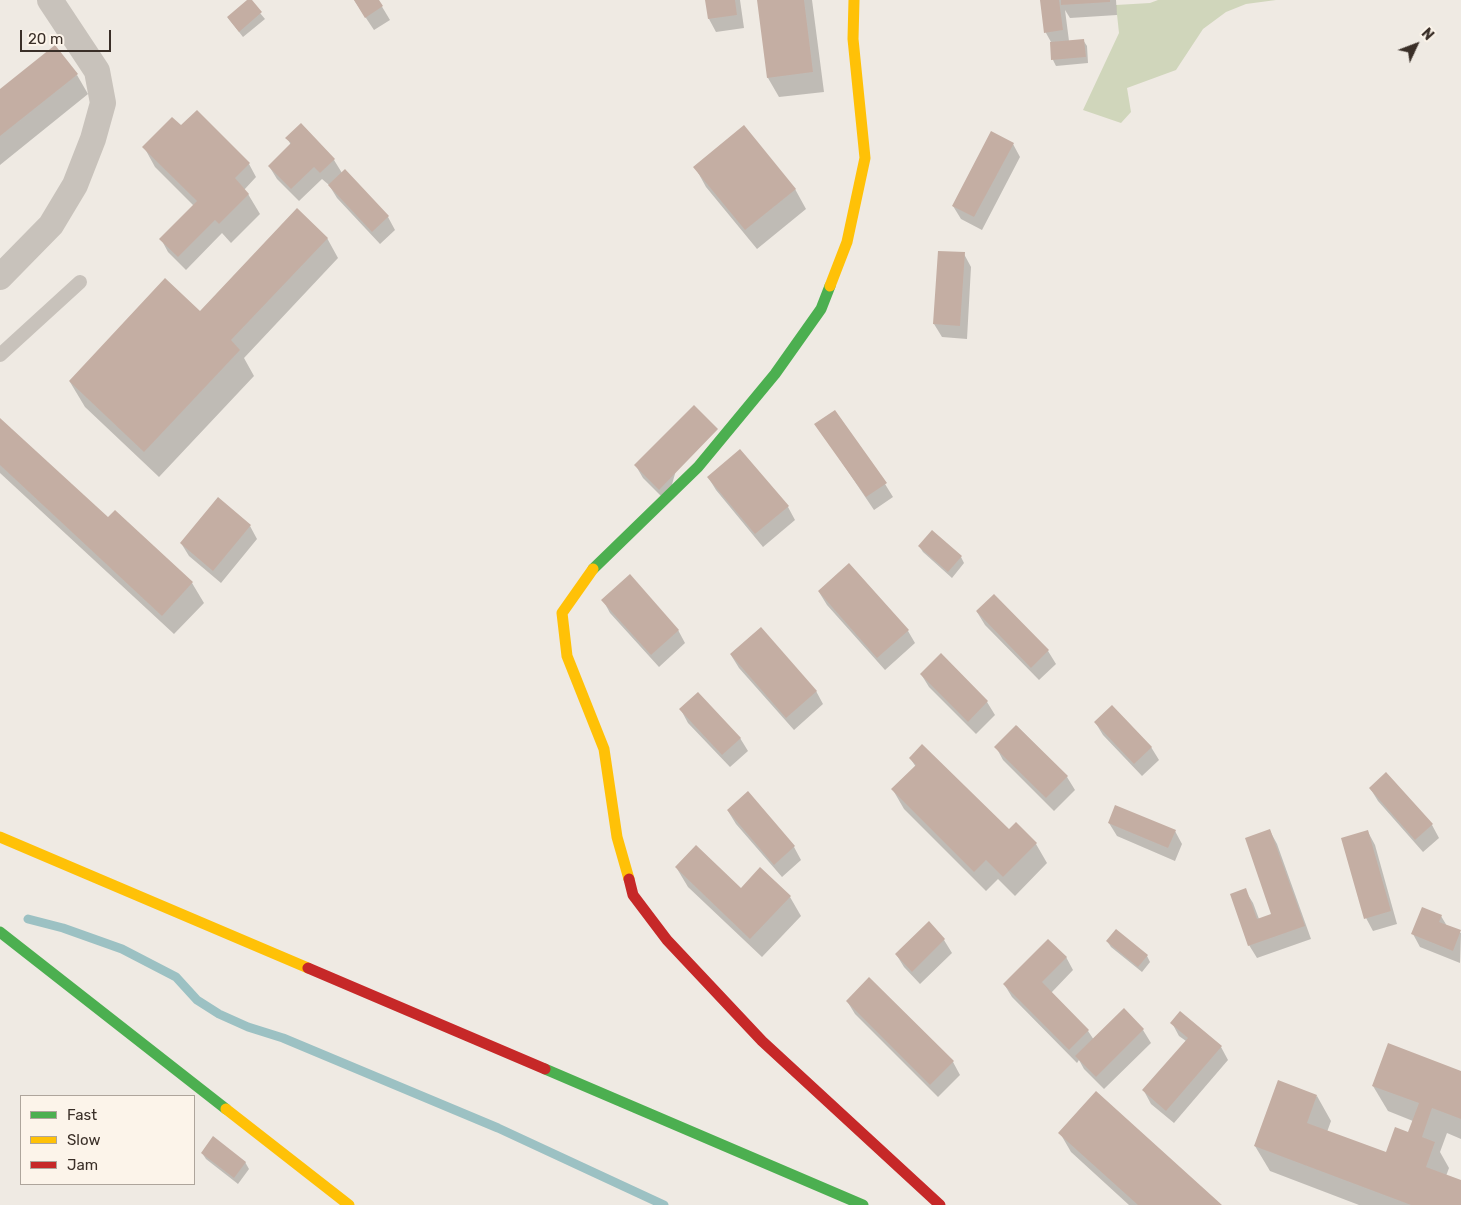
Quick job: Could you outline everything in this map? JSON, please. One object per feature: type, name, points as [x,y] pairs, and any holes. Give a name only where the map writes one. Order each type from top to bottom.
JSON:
[{"type":"street","points":[[0,277],[51,225],[74,185],[93,139],[103,103],[97,71],[50,0]]},
{"type":"street","points":[[854,0],[854,39],[865,158],[848,242],[821,308],[775,374],[698,467],[593,570],[562,613],[567,656],[604,749],[617,837],[633,895],[667,940],[762,1041],[940,1205]]},
{"type":"street","points":[[0,837],[863,1205]]},
{"type":"street","points":[[0,932],[349,1205]]},
{"type":"lane","points":[[0,355],[80,282]]},
{"type":"green space","points":[[1158,0],[1276,0],[1246,4],[1226,12],[1203,29],[1176,70],[1127,88],[1131,112],[1121,123],[1083,110],[1119,33],[1116,5],[1150,3]]},
{"type":"sand","points":[[29,917],[63,926],[122,947],[177,976],[198,998],[220,1013],[284,1036],[499,1126],[669,1205],[658,1205],[497,1130],[282,1040],[248,1029],[218,1016],[195,1002],[174,979],[152,966],[121,951],[91,940],[28,921]]},
{"type":"building","points":[[247,0],[252,0],[262,12],[239,32],[227,17]]},
{"type":"building","points":[[354,0],[379,0],[383,6],[365,18]]},
{"type":"building","points":[[705,0],[735,0],[737,15],[708,19]]},
{"type":"building","points":[[757,0],[804,0],[813,72],[767,78]]},
{"type":"building","points":[[1040,0],[1059,0],[1063,30],[1044,33]]},
{"type":"building","points":[[1061,0],[1110,0],[1110,2],[1061,5]]},
{"type":"building","points":[[1084,39],[1086,57],[1051,60],[1050,42]]},
{"type":"building","points":[[55,45],[78,74],[0,136],[0,89]]},
{"type":"building","points":[[197,110],[250,163],[235,178],[249,194],[219,224],[215,220],[178,257],[159,239],[197,201],[142,147],[172,117],[181,125]]},
{"type":"building","points":[[301,123],[335,159],[320,173],[314,167],[291,189],[268,166],[291,143],[285,138]]},
{"type":"building","points":[[744,125],[796,189],[745,230],[693,167]]},
{"type":"building","points":[[991,131],[1014,143],[974,217],[952,206]]},
{"type":"building","points":[[345,169],[389,216],[372,232],[328,185]]},
{"type":"building","points":[[297,208],[328,238],[231,340],[240,350],[144,452],[69,381],[165,278],[200,311]]},
{"type":"building","points":[[938,251],[965,252],[960,326],[933,324]]},
{"type":"building","points":[[694,405],[718,429],[659,490],[634,465]]},
{"type":"building","points":[[835,410],[887,483],[866,497],[814,424]]},
{"type":"building","points":[[0,418],[108,517],[115,510],[193,582],[162,616],[0,465]]},
{"type":"building","points":[[740,449],[789,506],[755,534],[707,477]]},
{"type":"building","points":[[218,497],[251,525],[213,571],[180,543]]},
{"type":"building","points":[[932,530],[962,556],[948,572],[918,546]]},
{"type":"building","points":[[849,563],[909,630],[877,658],[818,591]]},
{"type":"building","points":[[630,574],[679,630],[651,655],[601,600]]},
{"type":"building","points":[[994,594],[1049,650],[1031,668],[976,611]]},
{"type":"building","points":[[761,627],[817,691],[786,718],[730,654]]},
{"type":"building","points":[[941,653],[988,701],[968,722],[920,674]]},
{"type":"building","points":[[698,692],[741,738],[722,755],[679,709]]},
{"type":"building","points":[[1112,705],[1152,747],[1134,764],[1094,722]]},
{"type":"building","points":[[1016,725],[1068,776],[1046,798],[994,747]]},
{"type":"building","points":[[922,744],[1009,829],[1016,822],[1037,843],[1003,877],[986,860],[974,872],[891,789],[916,765],[909,758]]},
{"type":"building","points":[[1386,772],[1433,824],[1415,840],[1369,788]]},
{"type":"building","points":[[748,791],[795,846],[774,865],[727,810]]},
{"type":"building","points":[[1115,805],[1176,830],[1168,848],[1108,823]]},
{"type":"building","points":[[1270,829],[1305,926],[1248,946],[1230,894],[1246,888],[1257,919],[1271,914],[1245,838]]},
{"type":"building","points":[[1368,830],[1391,911],[1364,919],[1341,838]]},
{"type":"building","points":[[696,845],[741,888],[760,867],[791,896],[750,939],[675,867]]},
{"type":"building","points":[[1422,907],[1442,915],[1439,922],[1461,930],[1453,951],[1411,934]]},
{"type":"building","points":[[929,921],[945,939],[912,972],[895,954]]},
{"type":"building","points":[[1116,929],[1148,955],[1138,967],[1106,941]]},
{"type":"building","points":[[1048,939],[1067,957],[1042,982],[1089,1030],[1069,1050],[1003,984]]},
{"type":"building","points":[[869,977],[954,1061],[930,1085],[846,1001]]},
{"type":"building","points":[[1124,1008],[1144,1029],[1096,1077],[1075,1056]]},
{"type":"building","points":[[1180,1011],[1222,1046],[1166,1111],[1142,1090],[1188,1038],[1170,1023]]},
{"type":"building","points":[[1388,1043],[1461,1071],[1461,1119],[1432,1108],[1422,1137],[1435,1142],[1426,1167],[1461,1180],[1461,1205],[1411,1205],[1254,1146],[1278,1080],[1317,1095],[1307,1123],[1386,1152],[1395,1127],[1408,1132],[1419,1103],[1372,1086]]},
{"type":"building","points":[[1096,1091],[1222,1205],[1138,1205],[1058,1133]]},
{"type":"building","points":[[213,1136],[246,1162],[234,1178],[201,1153]]},
{"type":"waterway","points":[[28,919],[63,928],[122,949],[176,977],[197,1000],[219,1014],[248,1027],[283,1038],[498,1128],[664,1205]]},
{"type":"traffic: fast","points":[[593,569],[698,467],[775,374],[821,309],[830,286]]},
{"type":"traffic: fast","points":[[0,932],[226,1109]]},
{"type":"traffic: fast","points":[[545,1069],[863,1205]]},
{"type":"traffic: slow","points":[[830,286],[847,242],[865,158],[853,39],[854,0]]},
{"type":"traffic: slow","points":[[593,569],[562,613],[567,656],[604,749],[617,837],[629,879]]},
{"type":"traffic: slow","points":[[0,837],[308,968]]},
{"type":"traffic: slow","points":[[226,1109],[349,1205]]},
{"type":"traffic: jam","points":[[629,879],[633,895],[667,940],[762,1041],[940,1205]]},
{"type":"traffic: jam","points":[[308,968],[545,1069]]}]
